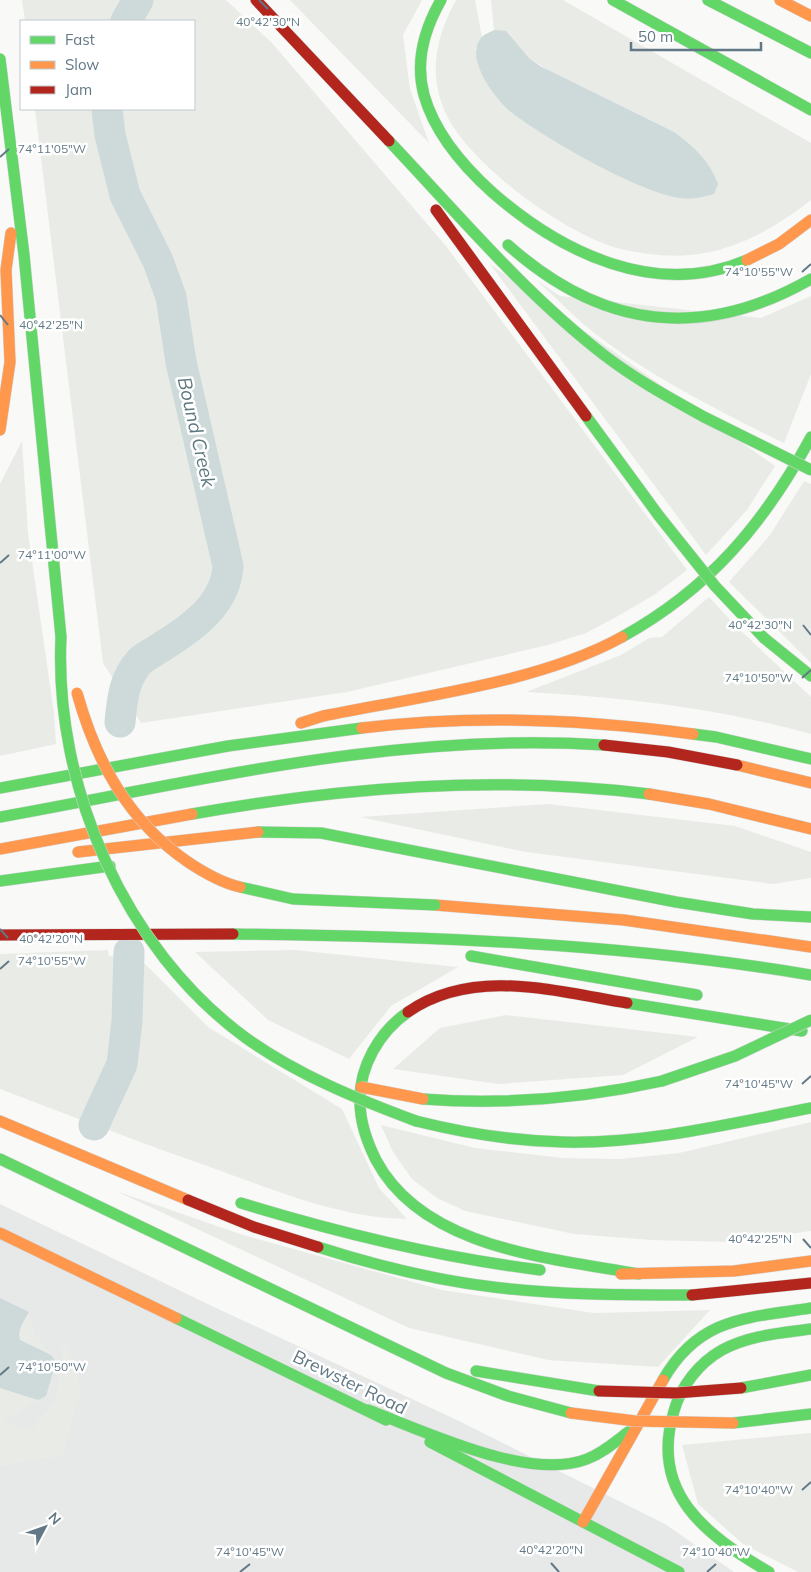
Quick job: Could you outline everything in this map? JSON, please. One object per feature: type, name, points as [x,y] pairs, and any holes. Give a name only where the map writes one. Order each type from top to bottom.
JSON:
[{"type":"main road","points":[[256,0],[527,288],[573,331],[654,389],[704,417],[811,470]]},
{"type":"main road","points":[[442,0],[426,34],[422,64],[424,93],[438,129],[465,164],[494,192],[559,241],[592,257],[617,266],[663,274],[682,274],[718,268],[750,259],[777,245],[811,220]]},
{"type":"main road","points":[[613,0],[811,110]]},
{"type":"main road","points":[[708,0],[811,53]]},
{"type":"main road","points":[[780,0],[811,16]]},
{"type":"main road","points":[[0,59],[17,192],[62,636],[58,668],[70,747],[82,799],[108,872],[140,928],[168,964],[212,1009],[244,1035],[294,1069],[324,1085],[363,1103],[416,1121],[491,1137],[543,1142],[586,1142],[665,1135],[811,1108]]},
{"type":"main road","points":[[384,134],[456,240],[659,516],[715,586],[764,638],[811,676]]},
{"type":"main road","points":[[0,430],[10,362],[6,270],[17,192]]},
{"type":"main road","points":[[456,211],[478,218]]},
{"type":"main road","points":[[496,234],[542,274],[564,288],[602,306],[642,315],[690,318],[742,310],[788,293],[811,279]]},
{"type":"main road","points":[[228,746],[323,716],[534,670],[574,658],[620,638],[650,621],[692,591],[742,544],[776,500],[811,437]]},
{"type":"main road","points":[[62,636],[73,664]]},
{"type":"main road","points":[[76,682],[89,737],[114,787],[140,822],[184,861],[222,881],[247,890],[274,896],[435,905],[616,920],[754,938],[811,948]]},
{"type":"main road","points":[[0,788],[228,746],[422,722],[545,719],[651,727],[716,737],[811,759]]},
{"type":"main road","points":[[0,817],[336,756],[391,748],[465,743],[552,743],[648,750],[712,760],[811,783]]},
{"type":"main road","points":[[0,849],[207,812],[331,793],[395,787],[489,783],[585,786],[648,794],[744,812],[811,829]]},
{"type":"main road","points":[[69,854],[241,834],[294,832],[335,836],[676,902],[754,914],[811,917]]},
{"type":"main road","points":[[336,848],[403,854],[484,866]]},
{"type":"main road","points":[[165,858],[202,854]]},
{"type":"main road","points":[[0,881],[126,864]]},
{"type":"main road","points":[[676,902],[734,905],[783,903]]},
{"type":"main road","points":[[0,935],[224,932],[351,936],[609,950],[720,962],[811,975]]},
{"type":"main road","points":[[351,936],[439,951]]},
{"type":"main road","points":[[459,954],[713,998]]},
{"type":"main road","points":[[638,1274],[485,1240],[442,1224],[409,1201],[390,1181],[376,1160],[366,1137],[361,1114],[360,1091],[364,1070],[380,1038],[397,1019],[426,1000],[462,988],[503,984],[811,1032]]},
{"type":"main road","points":[[244,1035],[289,1059],[345,1082],[423,1099],[474,1103],[545,1101],[617,1091],[662,1081],[726,1059],[811,1020]]},
{"type":"main road","points":[[0,1113],[127,1161]]},
{"type":"main road","points":[[0,1121],[254,1227],[339,1254],[420,1274],[493,1287],[611,1296],[705,1295],[811,1284]]},
{"type":"main road","points":[[0,1159],[361,1333],[495,1392],[524,1402],[572,1413],[635,1421],[733,1423],[811,1414]]},
{"type":"main road","points":[[232,1200],[354,1236],[448,1256],[542,1270],[638,1274],[734,1271],[811,1261]]},
{"type":"main road","name":"Brewster Road","points":[[0,1233],[368,1410],[679,1572]]},
{"type":"main road","points":[[583,1522],[673,1363],[690,1344],[720,1326],[743,1318],[811,1308]]},
{"type":"main road","points":[[769,1572],[716,1538],[690,1513],[671,1476],[667,1450],[669,1424],[685,1385],[710,1357],[744,1340],[811,1329]]},
{"type":"main road","points":[[361,1333],[436,1360],[483,1373],[599,1391],[676,1393],[741,1388],[811,1375]]},
{"type":"main road","points":[[368,1410],[507,1460],[541,1467],[567,1465],[594,1458],[615,1444],[644,1415]]},
{"type":"shaded area","points":[[22,0],[226,0],[272,43],[446,246],[687,570],[654,595],[618,616],[586,633],[548,645],[347,692],[141,723],[103,663],[35,110],[195,110],[195,20],[25,20]]},
{"type":"shaded area","points":[[290,0],[422,0],[403,35],[410,89],[429,143]]},
{"type":"shaded area","points":[[456,0],[475,0],[482,37],[475,50],[564,80],[529,58],[506,32],[494,30],[491,0],[563,0],[811,143],[811,200],[783,220],[754,237],[723,249],[706,253],[672,256],[637,252],[621,249],[599,241],[574,229],[548,214],[499,176],[477,156],[459,135],[447,116],[437,86],[437,56],[443,28]]},
{"type":"shaded area","points":[[494,30],[506,31],[529,58],[540,66],[674,132],[706,161],[718,184],[714,194],[684,199],[641,186],[568,149],[511,112],[490,88],[479,67],[476,56],[477,46],[481,38]]},
{"type":"shaded area","points":[[490,264],[775,466],[747,510],[706,555]]},
{"type":"shaded area","points":[[536,280],[560,296],[761,318],[811,296],[811,374],[784,443],[737,420],[646,369],[602,339]]},
{"type":"shaded area","points":[[22,441],[28,533],[54,713],[56,744],[0,756],[0,484]]},
{"type":"shaded area","points":[[804,481],[811,484],[811,663],[729,582],[770,535]]},
{"type":"shaded area","points":[[709,597],[738,628],[811,697],[811,734],[741,717],[670,705],[526,692],[621,655],[649,638],[662,637]]},
{"type":"shaded area","points":[[548,804],[735,826],[811,852],[811,878],[773,884],[526,852],[360,817]]},
{"type":"shaded area","points":[[108,950],[109,956],[139,958],[208,1027],[342,1109],[379,1188],[407,1219],[359,1214],[290,1196],[0,1089],[0,954]]},
{"type":"shaded area","points":[[295,950],[458,967],[391,1006],[349,1059],[268,1020],[195,952]]},
{"type":"shaded area","points":[[506,1015],[698,1037],[623,1075],[498,1084],[393,1069],[440,1028]]},
{"type":"shaded area","points":[[811,1122],[811,1231],[728,1242],[651,1240],[574,1234],[465,1211],[437,1198],[412,1179],[393,1152],[381,1125],[475,1148],[563,1158],[620,1159],[679,1153]]},
{"type":"shaded area","points":[[116,1191],[243,1235],[442,1290],[594,1313],[710,1310],[658,1367],[548,1360],[409,1328]]},
{"type":"shaded area","points":[[0,1204],[214,1307],[457,1420],[665,1524],[734,1572],[0,1572]]},
{"type":"shaded area","points":[[0,1298],[29,1312],[20,1329],[20,1340],[51,1355],[56,1362],[46,1396],[38,1400],[0,1388]]},
{"type":"shaded area","points":[[29,1312],[35,1334],[51,1355],[20,1340],[20,1329]]},
{"type":"shaded area","points":[[64,1342],[76,1369],[80,1393],[63,1455],[0,1466],[0,1388],[38,1400],[3,1420],[30,1431],[56,1401]]},
{"type":"shaded area","points":[[811,1433],[811,1572],[798,1572],[743,1544],[698,1504],[682,1445]]},
{"type":"waterway","name":"Bound Creek","points":[[127,20],[138,0]]},
{"type":"waterway","name":"Bound Creek","points":[[107,110],[110,135],[125,195],[158,261],[171,297],[181,362],[228,566],[226,580],[221,592],[206,613],[186,631],[140,661],[130,675],[125,690],[120,722]]},
{"type":"waterway","name":"Bound Creek","points":[[94,1125],[122,1064],[127,1021],[129,952]]},
{"type":"traffic: fast","points":[[441,0],[430,22],[423,46],[421,83],[424,95],[435,123],[452,149],[461,161],[493,193],[520,215],[549,234],[580,251],[612,264],[645,272],[679,274],[713,271],[747,260]]},
{"type":"traffic: fast","points":[[613,0],[811,110]]},
{"type":"traffic: fast","points":[[708,0],[811,53]]},
{"type":"traffic: fast","points":[[0,59],[24,255],[61,637]]},
{"type":"traffic: fast","points":[[389,141],[492,252],[546,306],[604,355],[628,372],[704,417]]},
{"type":"traffic: fast","points":[[508,245],[543,273],[579,294],[616,309],[653,317],[691,318],[730,312],[770,299],[811,279]]},
{"type":"traffic: fast","points":[[586,416],[659,516]]},
{"type":"traffic: fast","points":[[704,417],[811,470]]},
{"type":"traffic: fast","points":[[622,637],[682,598],[732,552],[774,498],[811,437]]},
{"type":"traffic: fast","points":[[659,516],[715,586],[764,638]]},
{"type":"traffic: fast","points":[[61,637],[62,693],[70,750],[84,806],[105,860],[132,911],[165,959],[203,1001],[246,1038],[266,1051],[328,1085],[416,1121]]},
{"type":"traffic: fast","points":[[764,638],[811,676]]},
{"type":"traffic: fast","points":[[0,788],[228,746],[362,728]]},
{"type":"traffic: fast","points":[[693,734],[716,737],[811,759]]},
{"type":"traffic: fast","points":[[0,817],[300,762],[376,752],[451,745],[527,743],[604,745]]},
{"type":"traffic: fast","points":[[192,814],[306,797],[420,787],[534,785],[649,794]]},
{"type":"traffic: fast","points":[[258,832],[321,833],[676,902],[753,914],[811,917]]},
{"type":"traffic: fast","points":[[0,881],[110,866]]},
{"type":"traffic: fast","points":[[240,887],[293,899],[435,905]]},
{"type":"traffic: fast","points":[[233,934],[451,939],[596,948],[740,964],[811,975]]},
{"type":"traffic: fast","points":[[471,956],[697,995]]},
{"type":"traffic: fast","points":[[627,1003],[802,1031]]},
{"type":"traffic: fast","points":[[408,1012],[388,1030],[373,1051],[363,1076],[360,1102],[361,1117],[367,1139],[376,1160],[397,1190],[425,1213],[457,1231],[492,1244],[567,1262],[639,1274]]},
{"type":"traffic: fast","points":[[662,1081],[735,1056],[811,1020]]},
{"type":"traffic: fast","points":[[423,1099],[453,1101],[543,1099],[602,1092],[662,1081]]},
{"type":"traffic: fast","points":[[416,1121],[470,1133],[507,1138],[594,1142],[687,1132],[811,1108]]},
{"type":"traffic: fast","points":[[0,1159],[446,1373],[508,1396],[571,1413]]},
{"type":"traffic: fast","points":[[241,1203],[389,1243],[502,1265],[540,1270]]},
{"type":"traffic: fast","points":[[318,1247],[405,1271],[493,1287],[617,1295],[692,1295]]},
{"type":"traffic: fast","points":[[663,1380],[677,1359],[692,1344],[709,1332],[726,1324],[746,1319],[811,1308]]},
{"type":"traffic: fast","points":[[176,1318],[386,1420]]},
{"type":"traffic: fast","points":[[769,1572],[724,1543],[688,1508],[676,1488],[669,1466],[668,1440],[674,1411],[681,1393],[692,1376],[714,1355],[732,1345],[754,1338],[811,1329]]},
{"type":"traffic: fast","points":[[476,1371],[599,1391]]},
{"type":"traffic: fast","points":[[741,1388],[811,1375]]},
{"type":"traffic: fast","points":[[368,1410],[477,1451],[536,1464],[563,1464],[593,1457],[628,1432]]},
{"type":"traffic: fast","points":[[733,1423],[811,1414]]},
{"type":"traffic: fast","points":[[430,1442],[679,1572]]},
{"type":"traffic: slow","points":[[780,0],[811,16]]},
{"type":"traffic: slow","points":[[747,260],[779,244],[811,220]]},
{"type":"traffic: slow","points":[[0,430],[10,362],[6,270],[11,233]]},
{"type":"traffic: slow","points":[[301,723],[323,716],[437,695],[515,677],[589,653],[622,637]]},
{"type":"traffic: slow","points":[[77,693],[94,742],[105,766],[117,788],[148,828],[167,846],[200,870],[226,883],[240,887]]},
{"type":"traffic: slow","points":[[362,728],[445,721],[528,720],[610,725],[693,734]]},
{"type":"traffic: slow","points":[[737,765],[811,783]]},
{"type":"traffic: slow","points":[[649,794],[709,804],[811,829]]},
{"type":"traffic: slow","points":[[0,849],[192,814]]},
{"type":"traffic: slow","points":[[78,852],[258,832]]},
{"type":"traffic: slow","points":[[435,905],[624,920],[811,947]]},
{"type":"traffic: slow","points":[[361,1087],[423,1099]]},
{"type":"traffic: slow","points":[[0,1121],[188,1200]]},
{"type":"traffic: slow","points":[[0,1233],[176,1318]]},
{"type":"traffic: slow","points":[[621,1274],[734,1271],[811,1261]]},
{"type":"traffic: slow","points":[[583,1522],[663,1380]]},
{"type":"traffic: slow","points":[[571,1413],[635,1421],[733,1423]]},
{"type":"traffic: jam","points":[[256,0],[389,141]]},
{"type":"traffic: jam","points":[[436,210],[586,416]]},
{"type":"traffic: jam","points":[[604,745],[668,752],[737,765]]},
{"type":"traffic: jam","points":[[0,935],[233,934]]},
{"type":"traffic: jam","points":[[408,1012],[433,998],[460,990],[487,986],[543,989],[627,1003]]},
{"type":"traffic: jam","points":[[188,1200],[254,1227],[318,1247]]},
{"type":"traffic: jam","points":[[692,1295],[811,1283]]},
{"type":"traffic: jam","points":[[599,1391],[676,1393],[741,1388]]}]
